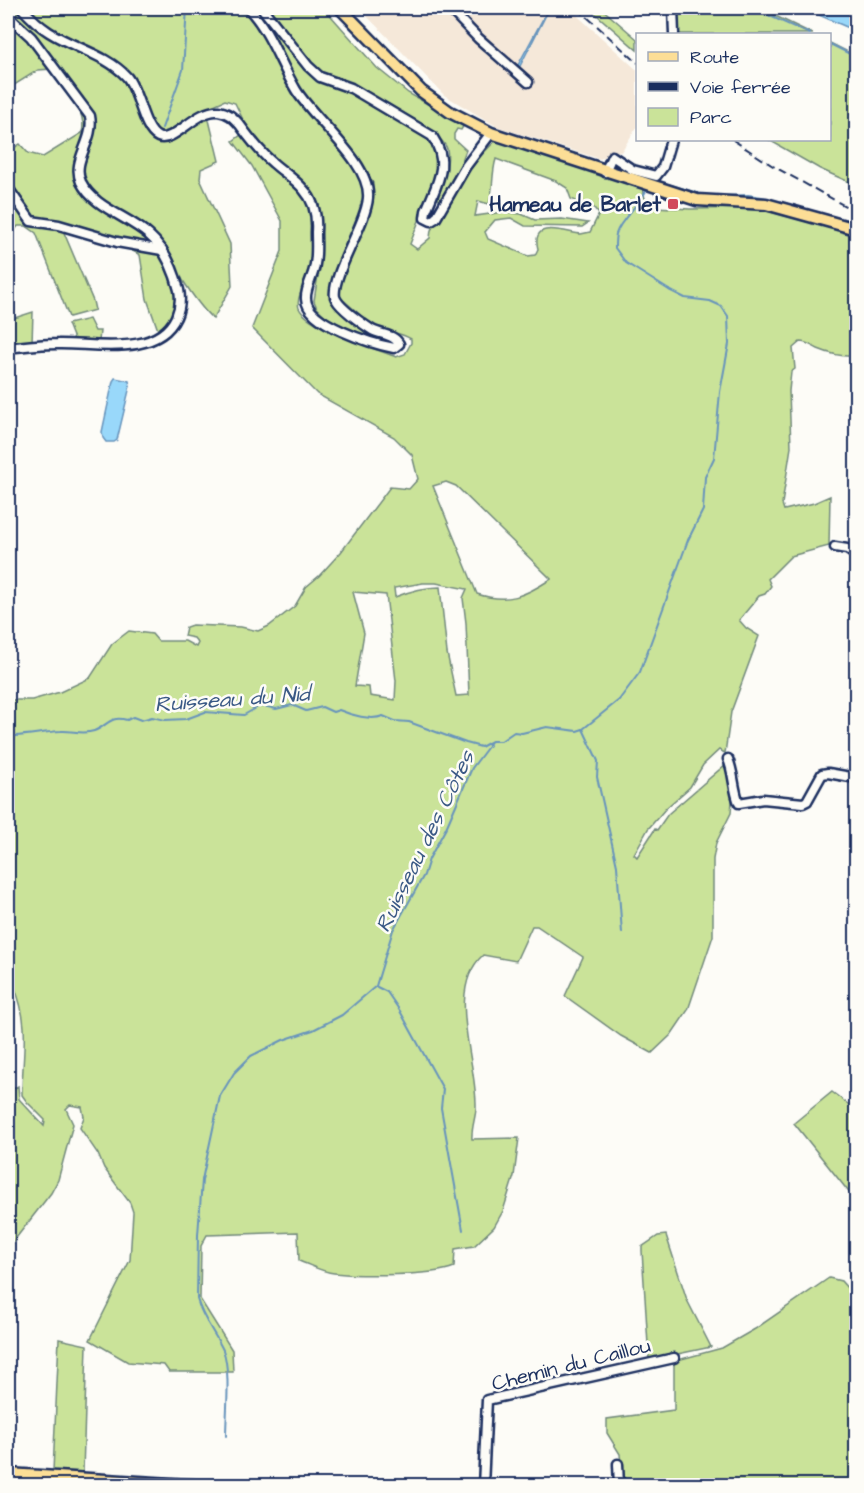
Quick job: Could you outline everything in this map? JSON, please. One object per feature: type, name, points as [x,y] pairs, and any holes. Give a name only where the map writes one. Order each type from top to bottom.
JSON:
[{"type":"main road","points":[[340,8],[421,91],[450,112],[490,133],[697,200],[766,204],[856,229]]},
{"type":"main road","points":[[8,1474],[205,1485]]},
{"type":"street","points":[[22,8],[50,33],[118,68],[130,80],[149,127],[155,136],[163,138],[170,136],[208,111],[230,114],[263,153],[309,196],[316,221],[315,265],[306,301],[310,310],[334,328],[374,344],[394,348],[399,345],[398,341],[393,337],[373,331],[338,304],[335,294],[338,278],[366,210],[368,187],[364,175],[296,90],[263,28],[248,8]]},
{"type":"street","points":[[262,8],[308,66],[320,77],[351,88],[432,136],[439,146],[443,160],[442,170],[425,218],[431,220],[436,218],[466,165],[490,133]]},
{"type":"street","points":[[449,8],[478,38],[528,82]]},
{"type":"street","points":[[673,8],[674,33]]},
{"type":"street","points":[[8,16],[31,37],[90,116],[92,126],[79,172],[80,180],[87,192],[148,234],[162,250],[171,266],[180,297],[180,308],[170,327],[137,345],[58,344],[8,348]]},
{"type":"street","points":[[605,172],[612,156],[633,170],[656,176],[663,167],[671,141]]},
{"type":"street","points":[[8,188],[32,221],[59,225],[117,242],[162,250]]},
{"type":"street","points":[[835,547],[847,549],[856,555]]},
{"type":"street","points":[[728,759],[735,793],[740,802],[763,799],[803,803],[807,801],[822,774],[828,772],[856,778]]},
{"type":"street","name":"Chemin du Caillou","points":[[483,1485],[487,1400],[674,1358]]},
{"type":"street","points":[[618,1464],[619,1485]]},
{"type":"shaded area","points":[[359,8],[569,8],[636,69],[636,129],[621,152],[614,151],[600,159],[498,127],[444,95]]},
{"type":"green space","points":[[8,8],[18,8],[29,19],[117,70],[128,84],[157,141],[163,142],[203,119],[209,120],[219,161],[201,169],[200,179],[230,244],[232,286],[213,319],[189,290],[157,237],[144,226],[103,202],[87,188],[81,170],[93,131],[92,113],[31,35],[8,11]]},
{"type":"green space","points":[[26,8],[245,8],[249,10],[309,113],[360,172],[365,193],[363,209],[331,297],[332,303],[365,332],[363,335],[331,321],[317,308],[314,301],[319,268],[319,206],[307,186],[265,151],[247,128],[235,103],[225,100],[198,112],[165,135],[154,132],[132,79],[36,20]]},
{"type":"green space","points":[[252,8],[258,8],[310,72],[321,82],[352,93],[430,139],[436,150],[438,172],[410,244],[417,249],[430,238],[431,230],[472,165],[496,140],[643,189],[645,199],[655,207],[756,208],[856,235],[856,356],[832,354],[803,342],[793,348],[795,369],[791,372],[789,391],[791,447],[782,504],[784,510],[814,503],[830,496],[829,546],[791,556],[768,579],[771,586],[765,594],[759,596],[739,620],[746,628],[759,636],[731,712],[725,753],[719,750],[703,765],[690,787],[666,808],[648,829],[634,854],[637,857],[668,814],[725,765],[727,766],[732,801],[731,813],[716,843],[713,859],[713,936],[688,1010],[671,1035],[652,1053],[621,1036],[565,996],[583,957],[537,926],[532,926],[516,961],[483,955],[472,970],[466,987],[464,1006],[475,1088],[476,1111],[472,1139],[519,1138],[514,1176],[503,1211],[494,1227],[474,1246],[455,1249],[454,1267],[430,1272],[396,1274],[334,1273],[299,1261],[298,1232],[207,1235],[201,1246],[200,1299],[232,1350],[233,1372],[169,1372],[164,1365],[128,1362],[90,1340],[130,1260],[133,1212],[130,1203],[104,1168],[98,1154],[80,1128],[84,1117],[82,1107],[70,1105],[66,1109],[73,1124],[58,1180],[51,1193],[8,1246],[8,1092],[18,1086],[19,1099],[44,1126],[45,1120],[22,1095],[24,1027],[14,986],[8,986],[8,700],[32,700],[60,692],[90,678],[112,644],[129,631],[152,634],[158,641],[185,641],[196,647],[198,643],[194,638],[184,636],[186,627],[192,625],[241,627],[258,631],[269,626],[295,606],[306,587],[341,552],[390,487],[409,489],[418,479],[412,455],[394,437],[317,394],[252,328],[282,251],[282,221],[252,166],[233,141],[241,135],[308,200],[311,215],[312,262],[310,274],[299,298],[299,308],[315,323],[328,330],[396,357],[405,354],[411,343],[411,339],[407,337],[374,326],[340,297],[338,291],[371,204],[373,183],[344,141],[298,86],[274,40]],"holes":[[[496,159],[556,181],[567,188],[571,199],[594,208],[599,214],[590,232],[581,234],[544,230],[539,233],[538,249],[535,255],[528,256],[488,239],[485,232],[495,220],[511,218],[525,226],[582,227],[588,223],[562,219],[535,220],[521,214],[504,212],[475,216],[478,201],[489,204]],[[446,482],[456,486],[551,579],[516,597],[498,598],[477,594],[433,486]],[[436,583],[467,589],[463,598],[469,695],[456,696],[447,653],[440,587],[417,590],[395,597],[394,588]],[[353,592],[386,595],[396,681],[395,700],[370,696],[369,687],[355,686],[364,633]]]},
{"type":"green space","points":[[267,8],[324,8],[377,68],[408,93],[464,125],[461,130],[457,129],[454,139],[466,150],[452,187],[442,202],[438,199],[448,155],[443,142],[420,123],[389,104],[348,83],[317,71]]},
{"type":"green space","points":[[589,8],[601,8],[636,38],[636,49]]},
{"type":"green space","points":[[677,8],[759,8],[811,33],[678,33]]},
{"type":"green space","points":[[8,20],[28,39],[51,69],[38,70],[8,89]]},
{"type":"green space","points":[[831,44],[856,56],[856,185],[820,169],[771,141],[831,141]]},
{"type":"green space","points":[[68,90],[87,114],[90,125],[75,168],[75,178],[83,193],[149,238],[147,244],[35,220],[8,185],[8,152],[20,144],[28,153],[43,157],[82,133],[83,121],[65,91]]},
{"type":"green space","points":[[8,192],[29,220],[41,226],[62,228],[95,310],[69,317],[36,233],[26,226],[18,226],[15,230],[8,231]]},
{"type":"green space","points":[[130,247],[160,253],[174,281],[177,297],[175,312],[170,320],[158,330],[147,299],[140,255]]},
{"type":"green space","points":[[33,312],[32,343],[8,345],[8,320]]},
{"type":"green space","points":[[89,319],[95,331],[100,331],[99,341],[74,339],[68,324]]},
{"type":"green space","points":[[832,1092],[856,1110],[856,1201],[794,1123]]},
{"type":"green space","points":[[666,1235],[687,1300],[711,1347],[649,1360],[642,1247],[658,1236]]},
{"type":"green space","points":[[829,1278],[841,1281],[856,1298],[856,1485],[623,1485],[620,1454],[607,1433],[607,1419],[674,1410],[674,1361],[722,1348],[755,1329]]},
{"type":"green space","points":[[59,1339],[87,1345],[83,1472],[53,1471]]},
{"type":"water","points":[[551,8],[555,8],[546,15],[519,68],[517,67],[546,13]]},
{"type":"water","points":[[803,8],[856,8],[856,31]]},
{"type":"water","points":[[115,378],[129,381],[130,386],[117,440],[106,442],[102,432]]},
{"type":"waterway","points":[[162,128],[183,70],[187,8]]},
{"type":"waterway","points":[[752,8],[808,33]]},
{"type":"waterway","points":[[831,44],[856,57]]},
{"type":"waterway","name":"Ruisseau des Côtes","points":[[650,182],[655,180],[704,195]]},
{"type":"waterway","name":"Ruisseau des Côtes","points":[[8,734],[15,736],[61,731],[85,733],[99,729],[116,719],[127,720],[133,717],[141,720],[152,717],[165,720],[186,719],[205,712],[244,715],[258,707],[276,709],[292,705],[306,711],[322,707],[333,712],[339,710],[361,717],[383,716],[395,721],[409,722],[481,747],[492,741],[501,741],[514,732],[522,733],[547,727],[577,731],[583,729],[619,700],[640,672],[688,540],[703,510],[705,477],[714,458],[720,392],[729,344],[728,316],[721,306],[710,301],[685,298],[669,290],[626,263],[615,248],[618,228],[648,187]]},
{"type":"waterway","name":"Ruisseau des Côtes","points":[[722,196],[762,197],[856,223]]},
{"type":"waterway","points":[[583,729],[598,761],[597,777],[617,866],[622,933]]},
{"type":"waterway","points":[[8,752],[15,737]]},
{"type":"waterway","name":"Ruisseau des Côtes","points":[[226,1436],[227,1369],[225,1358],[197,1299],[202,1180],[220,1096],[234,1073],[251,1056],[342,1015],[376,986],[393,930],[424,875],[429,859],[446,828],[472,768],[490,744]]},
{"type":"waterway","points":[[377,987],[387,992],[400,1011],[443,1089],[441,1108],[463,1230]]},
{"type":"railway","points":[[577,8],[636,61]]},
{"type":"railway","points":[[735,141],[773,166],[856,212]]},
{"type":"place","name":"Hameau de Barlet","points":[[673,204]]},
{"type":"water label","name":"Ruisseau du Nid","points":[[232,698]]}]
